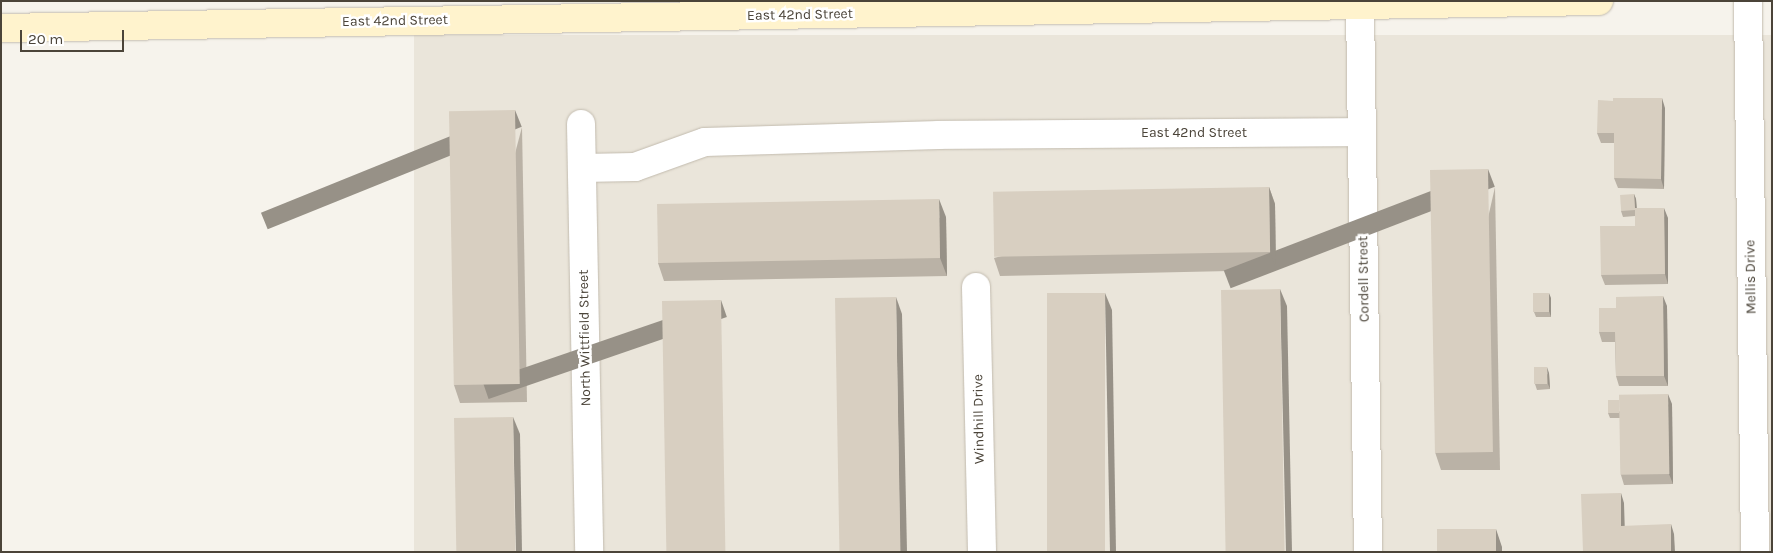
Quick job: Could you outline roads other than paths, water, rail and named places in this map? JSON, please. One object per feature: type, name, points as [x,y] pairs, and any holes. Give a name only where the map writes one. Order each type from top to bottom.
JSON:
[{"type":"street","name":"East 42nd Street","points":[[1,28],[651,9],[1360,6],[1391,3],[1599,1]]},
{"type":"street","name":"Mellis Drive","points":[[1748,1],[1755,552]]},
{"type":"street","name":"Cordell Street","points":[[1360,6],[1368,552]]},
{"type":"street","name":"North Wittfield Street","points":[[580,124],[588,552]]},
{"type":"street","name":"East 42nd Street","points":[[582,168],[635,167],[705,142],[939,135],[1362,132]]},
{"type":"street","name":"Windhill Drive","points":[[976,287],[982,552]]}]
